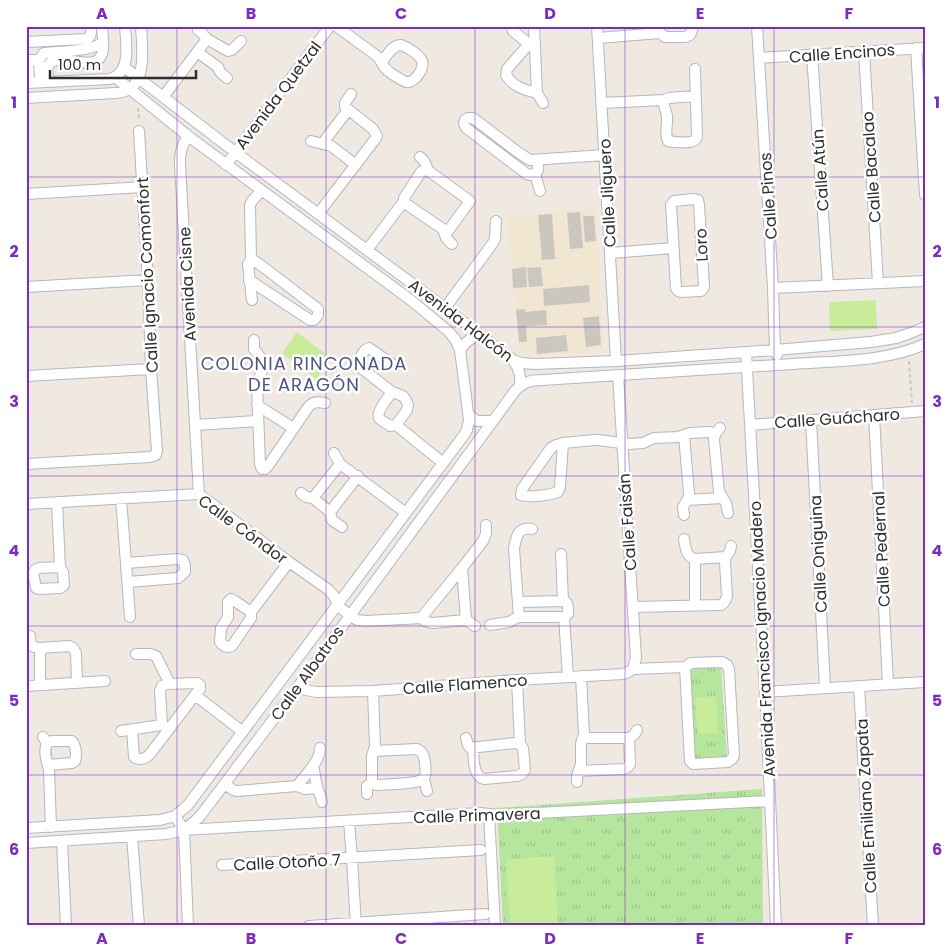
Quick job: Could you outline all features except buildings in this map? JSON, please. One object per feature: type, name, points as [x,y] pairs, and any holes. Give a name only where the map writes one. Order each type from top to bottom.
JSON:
[{"type":"street","points":[[34,58],[89,38],[91,26]]},
{"type":"street","points":[[44,82],[48,65],[51,62],[65,60],[82,62],[98,59],[102,54],[102,26]]},
{"type":"street","points":[[44,42],[34,58],[28,83],[105,79],[115,77],[124,67],[127,54],[125,26]]},
{"type":"street","points":[[26,98],[133,92],[141,67],[141,26]]},
{"type":"street","name":"Avenida Quetzal","points":[[226,165],[330,26]]},
{"type":"street","points":[[336,26],[377,56],[382,62]]},
{"type":"street","points":[[511,26],[513,31],[532,43]]},
{"type":"street","points":[[534,26],[532,43],[537,93],[543,103]]},
{"type":"street","name":"Calle Jilguero","points":[[597,26],[616,360]]},
{"type":"street","name":"Calle Pinos","points":[[757,26],[775,350],[779,365]]},
{"type":"street","points":[[198,30],[207,39],[228,51]]},
{"type":"street","points":[[598,38],[660,30],[665,37],[685,37],[691,31]]},
{"type":"street","points":[[163,97],[207,39]]},
{"type":"street","points":[[218,67],[228,51],[232,50],[241,41]]},
{"type":"street","points":[[26,42],[44,42],[91,48],[103,43]]},
{"type":"street","points":[[532,43],[507,69],[506,76],[509,81],[519,88],[537,93]]},
{"type":"street","points":[[920,48],[925,195]]},
{"type":"street","name":"Calle Encinos","points":[[759,58],[920,48]]},
{"type":"street","name":"Calle Bacalao","points":[[864,51],[878,283]]},
{"type":"street","points":[[197,52],[218,67],[220,72],[227,78]]},
{"type":"street","name":"Calle Atún","points":[[812,54],[828,286]]},
{"type":"street","points":[[34,58],[44,82]]},
{"type":"street","name":"Avenida Halcón","points":[[124,67],[513,360],[521,363],[616,360],[871,342],[896,338],[925,327]]},
{"type":"street","points":[[664,100],[667,118],[666,137],[668,141],[693,142],[697,136],[695,69]]},
{"type":"street","name":"Avenida Halcón","points":[[115,77],[226,165],[433,317],[452,335],[460,350]]},
{"type":"street","points":[[318,214],[376,138],[374,129],[348,110],[344,104],[351,94]]},
{"type":"street","points":[[602,103],[664,100],[695,96]]},
{"type":"street","points":[[348,110],[316,143],[331,146],[356,165]]},
{"type":"street","points":[[537,160],[539,169],[535,174],[527,174],[466,128],[465,120],[473,118],[530,160],[605,155]]},
{"type":"street","name":"Calle Ignacio Comonfort","points":[[26,464],[150,457],[156,454],[158,448],[151,369],[140,131]]},
{"type":"street","name":"Avenida Cisne","points":[[188,136],[181,150],[180,166],[199,494]]},
{"type":"street","points":[[420,157],[424,160],[430,172],[470,201],[445,235]]},
{"type":"street","points":[[367,250],[404,201],[404,198],[422,172],[427,169]]},
{"type":"street","points":[[535,174],[540,191]]},
{"type":"street","points":[[26,194],[143,187]]},
{"type":"street","points":[[252,300],[248,264],[250,260],[250,205],[261,191]]},
{"type":"street","name":"Loro","points":[[698,200],[704,287],[701,291],[681,292],[676,288],[674,248],[672,202],[698,200]]},
{"type":"street","points":[[404,201],[443,229],[446,238],[452,244]]},
{"type":"street","points":[[444,308],[493,244],[496,221]]},
{"type":"street","points":[[611,253],[674,248]]},
{"type":"street","points":[[250,260],[262,266],[316,307],[318,315],[314,320],[310,320],[250,280]]},
{"type":"street","points":[[26,287],[148,280]]},
{"type":"street","points":[[773,288],[925,281]]},
{"type":"street","points":[[460,350],[467,341],[475,336],[481,336]]},
{"type":"street","points":[[254,340],[254,349],[260,357],[262,364],[257,385],[261,468],[264,470],[268,466],[312,403],[326,403]]},
{"type":"street","points":[[513,360],[520,370],[520,385],[534,380],[874,358],[908,351],[925,344]]},
{"type":"street","points":[[392,392],[378,416],[390,426],[396,425],[407,410],[408,405],[405,398],[392,392],[360,367],[358,362],[365,350],[369,348],[395,366]]},
{"type":"street","name":"Calle Albatros","points":[[175,816],[188,805],[467,430],[469,415],[460,350]]},
{"type":"street","name":"Avenida Francisco Ignacio Madero","points":[[746,352],[776,926]]},
{"type":"street","points":[[26,376],[151,369]]},
{"type":"street","name":"Calle Faisán","points":[[618,375],[636,658],[633,669]]},
{"type":"street","name":"Calle Albatros","points":[[184,830],[201,815],[225,784],[520,385]]},
{"type":"street","points":[[257,405],[293,428]]},
{"type":"street","name":"Calle Guácharo","points":[[750,425],[925,411]]},
{"type":"street","points":[[469,415],[477,421],[492,421]]},
{"type":"street","name":"Calle Pedernal","points":[[874,415],[888,684]]},
{"type":"street","name":"Calle Oniguina","points":[[811,420],[825,688]]},
{"type":"street","points":[[195,425],[258,421]]},
{"type":"street","points":[[396,425],[443,463]]},
{"type":"street","points":[[562,444],[560,487],[558,492],[526,497],[521,495],[522,489],[551,448],[556,445],[562,444],[598,440],[638,444],[654,438],[678,437],[690,433],[718,431],[714,440],[718,492],[726,503],[728,513]]},
{"type":"street","points":[[684,435],[689,493],[683,507],[684,515]]},
{"type":"street","points":[[334,453],[340,464],[406,513]]},
{"type":"street","points":[[313,498],[340,464]]},
{"type":"street","points":[[342,527],[332,520],[330,512],[358,476]]},
{"type":"street","points":[[301,493],[313,498],[330,512]]},
{"type":"street","name":"Calle Cóndor","points":[[26,504],[199,494],[329,590],[338,604],[350,616]]},
{"type":"street","points":[[121,498],[130,617]]},
{"type":"street","points":[[687,500],[722,498]]},
{"type":"street","points":[[57,502],[60,567]]},
{"type":"street","points":[[421,618],[483,540],[486,534],[486,525]]},
{"type":"street","points":[[519,618],[514,556],[515,545],[522,529],[532,529]]},
{"type":"street","points":[[684,539],[690,558],[726,557]]},
{"type":"street","points":[[633,607],[721,604],[726,602],[725,562],[731,546]]},
{"type":"street","points":[[561,554],[563,600]]},
{"type":"street","points":[[126,563],[182,559],[185,562],[184,572],[178,578],[128,582]]},
{"type":"street","points":[[695,559],[695,605]]},
{"type":"street","points":[[251,612],[289,562]]},
{"type":"street","points":[[462,568],[466,620]]},
{"type":"street","points":[[490,625],[509,622],[516,618],[564,617],[568,614],[567,602],[563,600],[518,602]]},
{"type":"street","points":[[350,616],[357,620],[366,621],[421,618],[432,623],[466,620],[475,626]]},
{"type":"street","points":[[564,617],[568,676]]},
{"type":"street","points":[[30,636],[32,646],[40,648],[69,646],[74,648],[76,653],[77,683]]},
{"type":"street","points":[[40,648],[40,685]]},
{"type":"street","points":[[136,654],[156,656],[170,684]]},
{"type":"street","name":"Calle Flamenco","points":[[297,688],[316,692],[373,691],[568,676],[623,674],[633,669],[685,667],[691,663],[722,662],[729,667],[734,755],[728,762],[693,764],[690,761],[685,667]]},
{"type":"street","points":[[581,676],[584,738],[581,744],[581,764],[578,776],[628,767],[630,764],[629,738]]},
{"type":"street","points":[[473,748],[476,772],[480,778],[518,776],[525,770],[523,748],[520,744],[517,680]]},
{"type":"street","points":[[26,686],[105,681]]},
{"type":"street","points":[[132,730],[133,755],[135,759],[142,759],[150,754],[166,728],[200,689],[200,685],[197,682],[164,685],[161,688],[166,728]]},
{"type":"street","points":[[765,692],[925,682]]},
{"type":"street","name":"Calle Emiliano Zapata","points":[[860,686],[873,926]]},
{"type":"street","points":[[372,783],[372,756],[375,746],[373,691]]},
{"type":"street","points":[[195,695],[243,732]]},
{"type":"street","points":[[120,731],[166,728]]},
{"type":"street","points":[[584,738],[629,738],[638,730]]},
{"type":"street","points":[[466,738],[469,747],[473,748],[520,744]]},
{"type":"street","points":[[48,765],[72,763],[75,760],[75,745],[72,741],[45,740],[46,761],[49,770],[51,827]]},
{"type":"street","points":[[297,786],[313,766],[319,756],[320,748]]},
{"type":"street","points":[[372,783],[376,785],[416,782],[423,780],[426,774],[424,759],[420,750],[374,751]]},
{"type":"street","points":[[313,766],[322,802]]},
{"type":"street","points":[[423,780],[427,791]]},
{"type":"street","points":[[367,794],[367,786],[372,783]]},
{"type":"street","points":[[225,784],[237,791],[297,786],[305,789],[317,788]]},
{"type":"street","name":"Calle Primavera","points":[[184,830],[480,813],[500,815],[770,801]]},
{"type":"street","points":[[489,814],[495,926]]},
{"type":"street","points":[[26,828],[160,820],[175,816],[184,830],[188,926]]},
{"type":"street","points":[[349,821],[356,924]]},
{"type":"street","points":[[26,842],[166,834],[184,830]]},
{"type":"street","points":[[132,836],[139,926]]},
{"type":"street","points":[[62,841],[66,926]]},
{"type":"street","name":"Calle Otoño 7","points":[[222,865],[481,850]]},
{"type":"street","points":[[309,926],[485,914]]},
{"type":"path","points":[[133,92],[140,131]]},
{"type":"path","points":[[908,351],[912,412]]},
{"type":"shaded area","points":[[596,209],[603,352],[529,356],[519,351],[507,216]]},
{"type":"green space","points":[[876,300],[877,329],[830,331],[829,302]]},
{"type":"green space","points":[[297,332],[332,359],[316,379],[282,353]]},
{"type":"green space","points":[[721,666],[727,758],[691,761],[685,668]]},
{"type":"green space","points":[[716,696],[718,733],[698,734],[695,698]]},
{"type":"green space","points":[[762,789],[763,926],[503,926],[497,808]]},
{"type":"green space","points":[[554,856],[558,926],[510,926],[506,859]]},
{"type":"district","name":"COLONIA RINCONADA DE ARAGÓN","points":[[304,374]]}]
